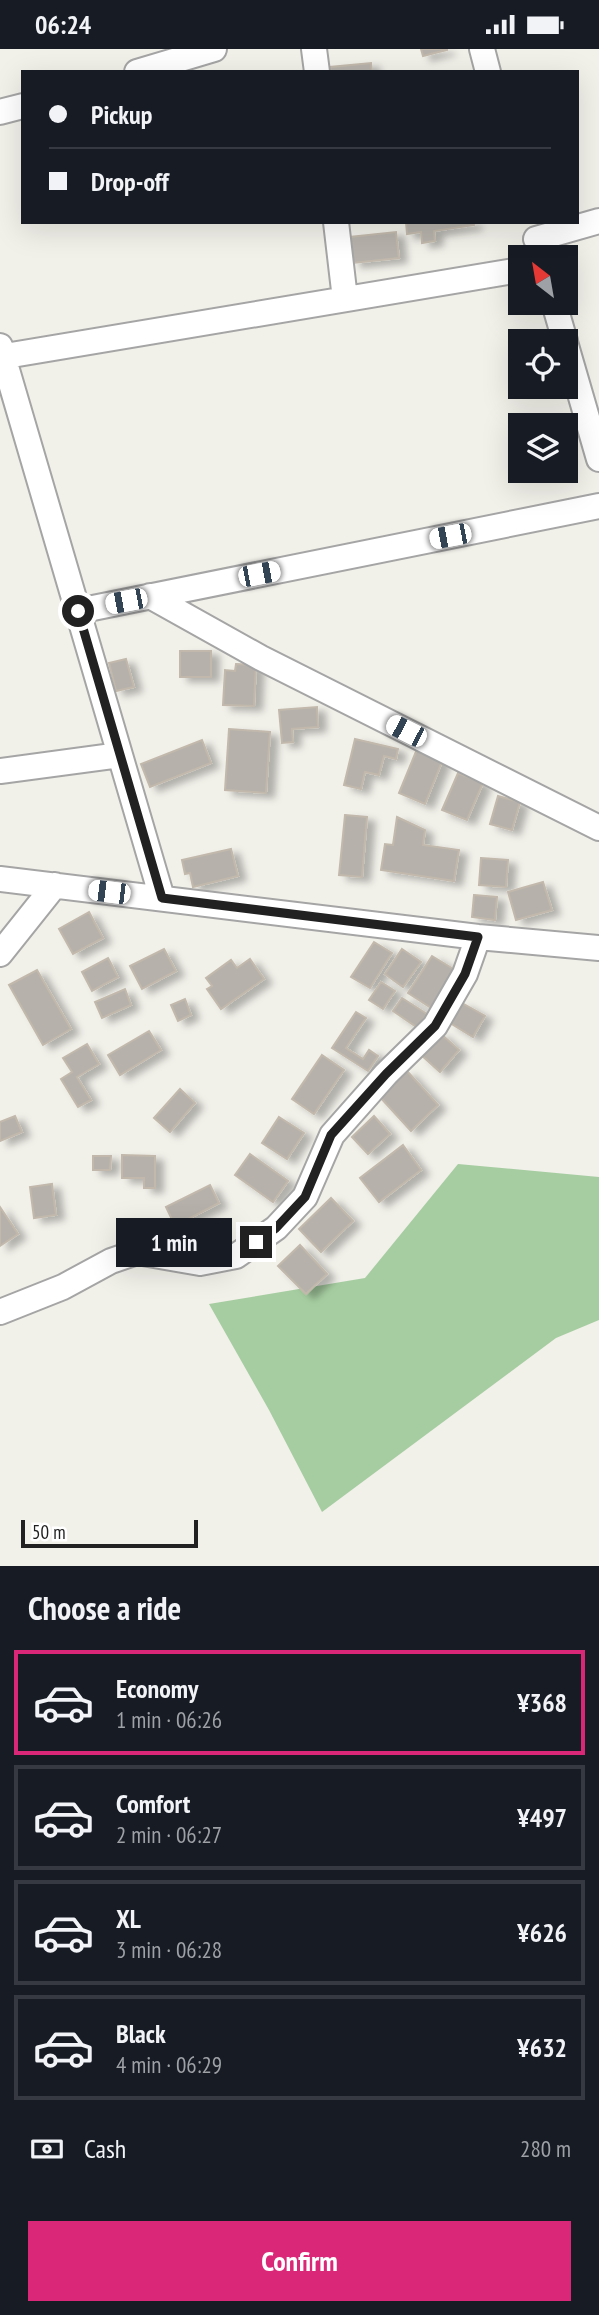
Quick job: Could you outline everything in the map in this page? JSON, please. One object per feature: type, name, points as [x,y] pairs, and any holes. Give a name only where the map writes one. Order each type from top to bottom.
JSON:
[{"type":"street","points":[[144,70],[214,49]]},
{"type":"street","points":[[314,49],[317,70]]},
{"type":"street","points":[[482,49],[487,70]]},
{"type":"street","points":[[0,113],[21,107]]},
{"type":"street","points":[[536,239],[599,221]]},
{"type":"street","points":[[336,224],[345,299]]},
{"type":"street","points":[[162,898],[1,353],[508,272]]},
{"type":"street","points":[[578,387],[599,459]]},
{"type":"street","points":[[78,611],[599,506]]},
{"type":"street","points":[[150,596],[261,658],[599,828]]},
{"type":"street","points":[[0,771],[120,755]]},
{"type":"street","points":[[0,879],[478,937],[599,949]]},
{"type":"street","points":[[0,954],[55,885]]},
{"type":"street","points":[[0,1312],[62,1287],[111,1261],[136,1252],[200,1263],[236,1256],[276,1228],[305,1197],[331,1135],[386,1074],[435,1026],[465,974],[478,937]]},
{"type":"green space","points":[[458,1164],[599,1177],[599,1320],[556,1338],[322,1512],[269,1410],[209,1304],[365,1278]]},
{"type":"building","points":[[421,49],[447,49],[447,50],[423,56]]},
{"type":"building","points":[[371,63],[372,70],[331,70],[330,67]]},
{"type":"building","points":[[406,224],[474,225],[434,231],[435,241],[422,243],[421,232],[407,234]]},
{"type":"building","points":[[396,232],[399,258],[353,263],[350,237]]},
{"type":"building","points":[[180,651],[211,651],[211,677],[180,677]]},
{"type":"building","points":[[126,659],[134,687],[116,691],[109,663]]},
{"type":"building","points":[[236,664],[256,665],[254,706],[223,705],[225,670],[235,671]]},
{"type":"building","points":[[317,707],[318,727],[292,729],[293,742],[282,743],[279,710]]},
{"type":"building","points":[[229,729],[270,732],[266,793],[225,790]]},
{"type":"building","points":[[355,739],[398,749],[396,759],[384,756],[379,775],[365,772],[361,789],[344,785]]},
{"type":"building","points":[[202,740],[211,763],[150,787],[141,764]]},
{"type":"building","points":[[417,749],[443,759],[425,804],[399,793]]},
{"type":"building","points":[[458,773],[483,783],[467,820],[442,810]]},
{"type":"building","points":[[498,796],[520,802],[512,830],[490,824]]},
{"type":"building","points":[[345,815],[367,817],[362,877],[339,875]]},
{"type":"building","points":[[397,817],[425,830],[423,845],[459,850],[454,881],[381,870],[385,844],[393,845]]},
{"type":"building","points":[[231,849],[238,876],[193,887],[190,873],[185,874],[182,860]]},
{"type":"building","points":[[481,858],[508,860],[506,887],[479,885]]},
{"type":"building","points":[[543,882],[552,910],[516,920],[508,892]]},
{"type":"building","points":[[474,895],[497,897],[495,920],[472,917]]},
{"type":"building","points":[[89,912],[103,938],[73,954],[59,929]]},
{"type":"building","points":[[374,942],[392,953],[370,988],[351,977]]},
{"type":"building","points":[[164,949],[176,971],[142,989],[130,966]]},
{"type":"building","points":[[402,949],[421,962],[403,987],[385,974]]},
{"type":"building","points":[[432,956],[460,973],[436,1011],[408,993]]},
{"type":"building","points":[[108,958],[118,977],[92,991],[82,972]]},
{"type":"building","points":[[250,959],[264,979],[221,1009],[207,989],[212,986],[206,978],[231,960],[237,968]]},
{"type":"building","points":[[37,970],[71,1029],[43,1045],[9,985]]},
{"type":"building","points":[[381,982],[395,991],[383,1009],[369,1000]]},
{"type":"building","points":[[125,989],[131,1005],[102,1018],[95,1002]]},
{"type":"building","points":[[402,998],[427,1014],[418,1028],[393,1011]]},
{"type":"building","points":[[185,999],[191,1015],[178,1021],[171,1005]]},
{"type":"building","points":[[462,1003],[485,1016],[473,1037],[450,1023]]},
{"type":"building","points":[[356,1012],[366,1018],[346,1048],[363,1059],[369,1050],[378,1056],[368,1071],[332,1048]]},
{"type":"building","points":[[149,1031],[161,1050],[120,1075],[108,1055]]},
{"type":"building","points":[[440,1033],[459,1050],[440,1072],[421,1055]]},
{"type":"building","points":[[87,1044],[99,1064],[77,1077],[91,1100],[78,1107],[61,1079],[72,1072],[63,1058]]},
{"type":"building","points":[[322,1055],[344,1070],[314,1114],[292,1099]]},
{"type":"building","points":[[407,1071],[438,1105],[411,1131],[379,1096]]},
{"type":"building","points":[[180,1089],[195,1103],[170,1132],[154,1118]]},
{"type":"building","points":[[15,1116],[22,1132],[0,1141],[0,1122]]},
{"type":"building","points":[[374,1116],[390,1134],[368,1154],[352,1137]]},
{"type":"building","points":[[279,1117],[304,1133],[287,1159],[262,1143]]},
{"type":"building","points":[[403,1145],[421,1170],[379,1202],[360,1178]]},
{"type":"building","points":[[250,1154],[288,1181],[273,1202],[235,1175]]},
{"type":"building","points":[[122,1155],[155,1156],[155,1188],[144,1188],[144,1178],[122,1178]]},
{"type":"building","points":[[93,1156],[111,1156],[110,1170],[93,1170]]},
{"type":"building","points":[[52,1184],[56,1215],[34,1218],[30,1187]]},
{"type":"building","points":[[210,1185],[219,1203],[175,1226],[166,1207]]},
{"type":"building","points":[[331,1198],[353,1221],[321,1252],[299,1229]]},
{"type":"building","points":[[0,1207],[18,1234],[0,1246]]},
{"type":"building","points":[[300,1245],[327,1274],[306,1294],[278,1266]]},
{"type":"route","points":[[78,611],[162,898],[478,937],[465,974],[435,1026],[386,1074],[331,1135],[305,1197],[276,1228],[256,1242]]}]
